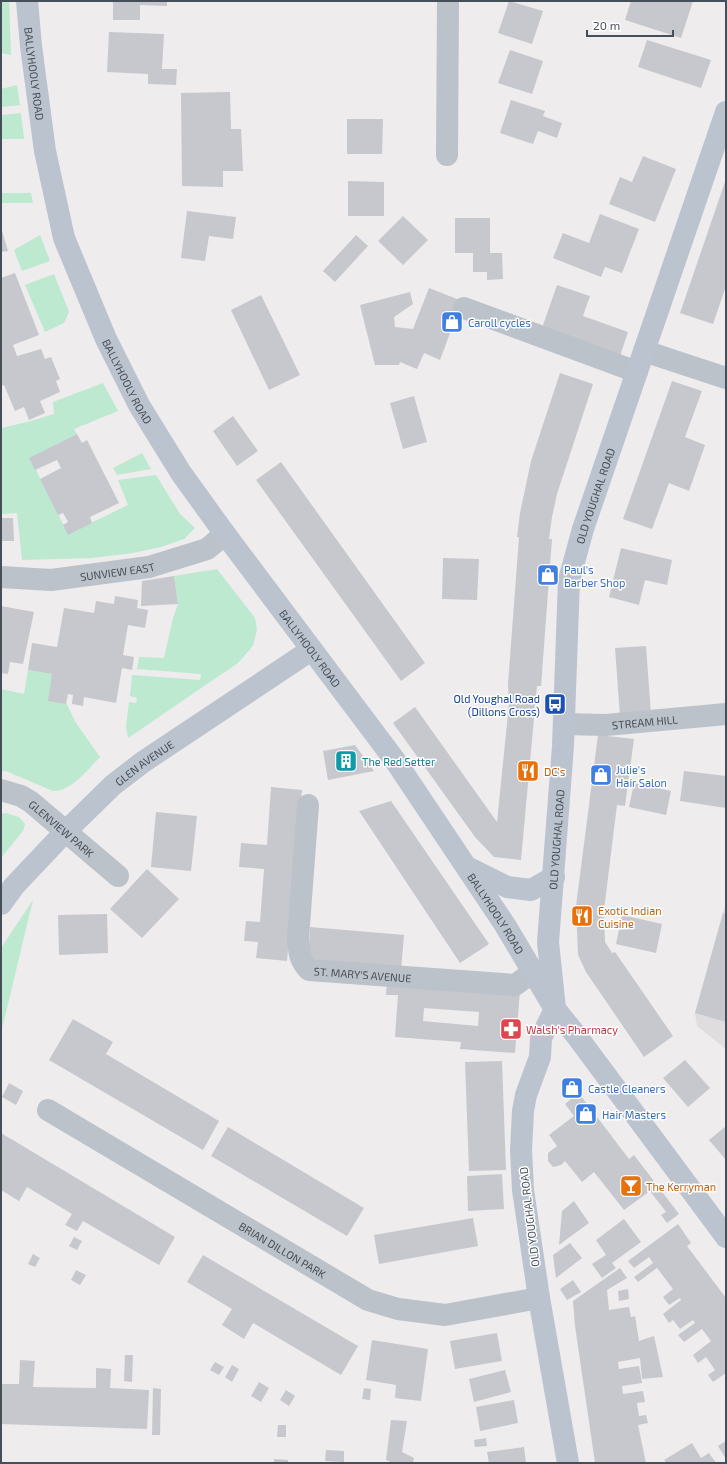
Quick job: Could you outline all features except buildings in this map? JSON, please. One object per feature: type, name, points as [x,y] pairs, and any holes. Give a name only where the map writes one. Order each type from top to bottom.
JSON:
[{"type":"street","name":"BALLYHOOLY ROAD","points":[[27,1],[31,46],[45,151],[64,238],[106,339],[139,404],[181,473],[311,650],[394,759],[466,867],[555,1009],[726,1237]]},
{"type":"street","points":[[447,154],[448,1]]},
{"type":"street","name":"OLD YOUGHAL ROAD","points":[[568,1463],[539,1298],[523,1190],[522,1150],[523,1112],[531,1080],[540,1057],[541,1038],[555,1009],[548,942],[554,877],[564,724],[570,580],[583,529],[726,112]]},
{"type":"street","points":[[464,308],[637,372]]},
{"type":"street","points":[[644,351],[726,378]]},
{"type":"street","name":"SUNVIEW EAST","points":[[1,577],[51,580],[149,567],[207,549],[225,534]]},
{"type":"street","name":"GLEN AVENUE","points":[[1,904],[14,886],[66,831],[113,785],[143,762],[311,650]]},
{"type":"street","name":"STREAM HILL","points":[[564,724],[606,725],[726,714]]},
{"type":"street","name":"GLENVIEW PARK","points":[[1,790],[21,796],[31,802],[118,876]]},
{"type":"street","name":"ST. MARY'S AVENUE","points":[[308,805],[298,938],[300,956],[303,964],[309,970],[515,985],[533,972]]},
{"type":"street","points":[[466,867],[507,887],[531,890],[554,877]]},
{"type":"street","name":"BRIAN DILLON PARK","points":[[48,1110],[368,1300],[398,1309],[445,1315],[539,1298]]},
{"type":"shaded area","points":[[726,902],[726,1049],[697,1026],[695,1013]]},
{"type":"green space","points":[[1,1],[9,1],[11,55],[1,53]]},
{"type":"green space","points":[[17,85],[20,105],[1,107],[1,89]]},
{"type":"green space","points":[[21,113],[24,139],[1,139],[1,115]]},
{"type":"green space","points":[[1,193],[31,193],[33,203],[1,203]]},
{"type":"green space","points":[[40,235],[50,261],[22,271],[14,250]]},
{"type":"green space","points":[[54,274],[69,312],[64,323],[45,332],[25,285]]},
{"type":"green space","points":[[103,383],[118,411],[74,429],[77,434],[30,458],[68,534],[128,505],[118,480],[156,475],[180,514],[195,528],[184,539],[161,547],[133,553],[92,558],[22,560],[17,513],[1,514],[1,424],[2,428],[54,414],[53,402]]},
{"type":"green space","points":[[142,453],[151,469],[117,475],[113,468]]},
{"type":"green space","points":[[217,569],[255,618],[257,630],[253,646],[238,663],[128,738],[126,726],[129,702],[136,703],[137,698],[130,696],[132,675],[200,680],[201,674],[137,669],[139,657],[164,658],[173,618],[178,604],[174,576]]},
{"type":"green space","points":[[28,670],[52,674],[76,723],[100,757],[79,779],[67,788],[53,791],[6,771],[1,772],[1,689],[24,694]]},
{"type":"green space","points":[[6,813],[19,817],[25,824],[23,831],[1,858],[1,814]]},
{"type":"green space","points":[[33,900],[1,1033],[1,948]]},
{"type":"place","name":"Caroll cycles","points":[[452,322]]},
{"type":"place","name":"Paul's Barber Shop","points":[[548,575]]},
{"type":"place","name":"Old Youghal Road (Dillons Cross)","points":[[555,704]]},
{"type":"place","name":"The Red Setter","points":[[346,761]]},
{"type":"place","name":"DC's","points":[[528,771]]},
{"type":"place","name":"Julie's Hair Salon","points":[[601,775]]},
{"type":"place","name":"Exotic Indian Cuisine","points":[[582,916]]},
{"type":"place","name":"Walsh's Pharmacy","points":[[511,1029]]},
{"type":"place","name":"Castle Cleaners","points":[[572,1088]]},
{"type":"place","name":"Hair Masters","points":[[586,1114]]},
{"type":"place","name":"The Kerryman","points":[[631,1186]]}]
